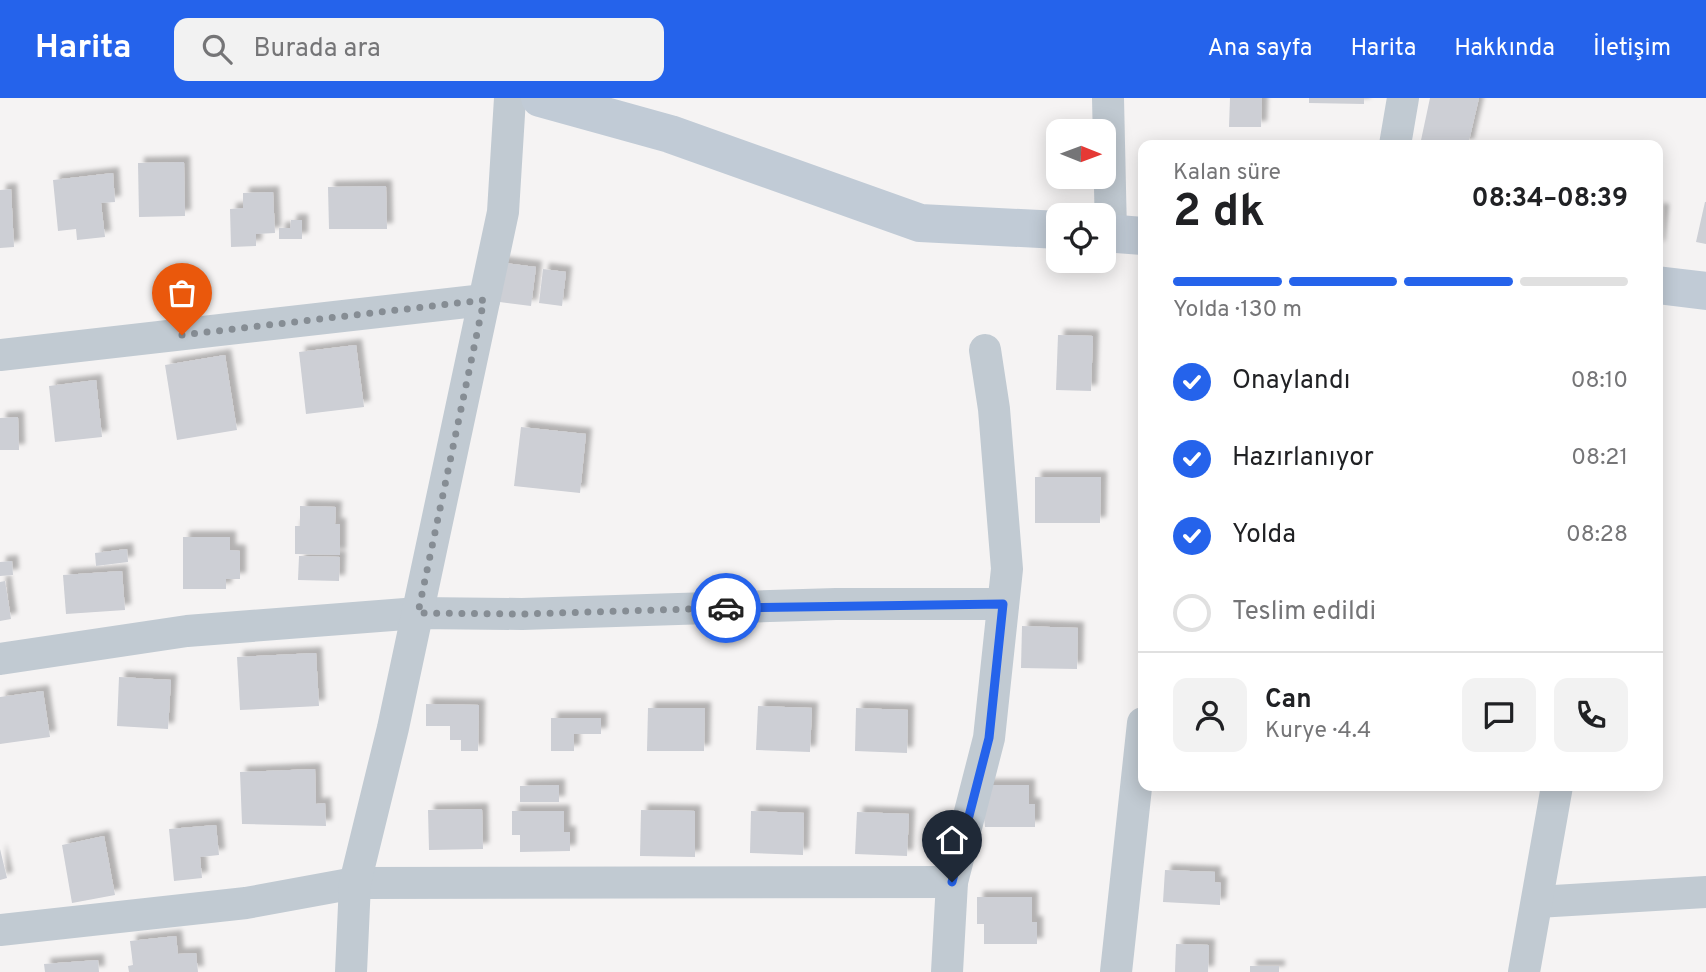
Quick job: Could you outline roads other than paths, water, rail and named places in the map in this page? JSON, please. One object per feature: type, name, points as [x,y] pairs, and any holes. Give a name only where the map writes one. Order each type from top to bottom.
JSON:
[{"type":"street","points":[[351,972],[355,883],[418,613],[503,212],[510,98]]},
{"type":"street","points":[[540,98],[670,134],[920,223],[1046,229]]},
{"type":"street","points":[[1108,98],[1119,234]]},
{"type":"street","points":[[1396,140],[1403,98]]},
{"type":"street","points":[[1663,286],[1706,291]]},
{"type":"street","points":[[0,355],[484,300]]},
{"type":"street","points":[[947,972],[952,882],[989,738],[1007,569],[995,409],[985,350]]},
{"type":"street","points":[[0,659],[187,631],[418,613],[522,614],[836,604],[1003,604]]},
{"type":"street","points":[[1116,972],[1138,769]]},
{"type":"street","points":[[1524,972],[1556,791]]},
{"type":"street","points":[[0,930],[246,904],[355,883],[952,882]]},
{"type":"street","points":[[1537,902],[1706,892]]}]
